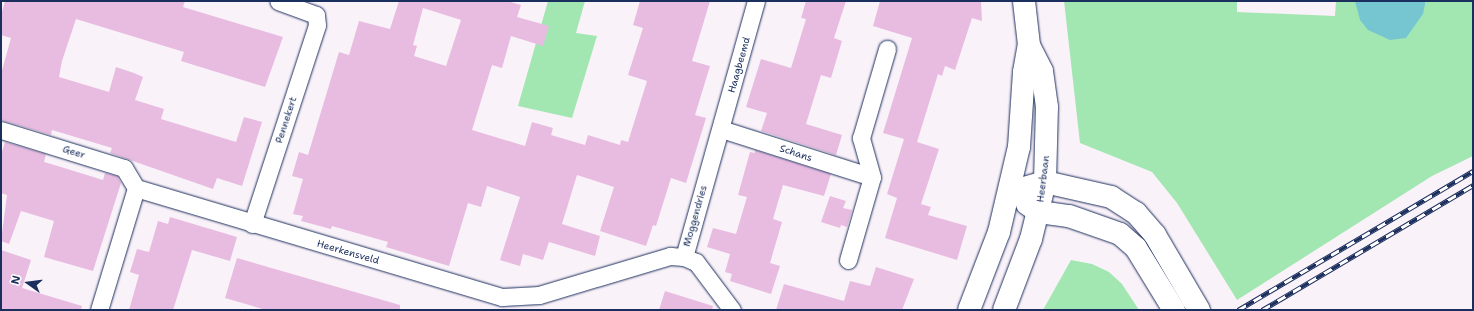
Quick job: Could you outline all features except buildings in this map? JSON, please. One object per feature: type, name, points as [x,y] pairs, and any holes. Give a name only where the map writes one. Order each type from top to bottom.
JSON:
[{"type":"street","name":"Pennekert","points":[[252,224],[317,25],[316,15],[278,1]]},
{"type":"street","name":"Haagbeemd","points":[[721,129],[756,1]]},
{"type":"street","name":"Heerbaan","points":[[969,310],[999,232],[1010,192],[1019,147],[1024,72],[1029,45],[1024,1]]},
{"type":"street","name":"Heerbaan","points":[[1004,310],[1018,278],[1039,212],[1045,182],[1047,107],[1042,71],[1029,45]]},
{"type":"street","points":[[848,260],[872,177],[861,138],[887,49]]},
{"type":"street","name":"Schans","points":[[721,129],[872,177]]},
{"type":"street","name":"Moggendries","points":[[721,129],[684,257],[696,262],[732,310]]},
{"type":"street","name":"Geer","points":[[1,130],[124,168],[136,188]]},
{"type":"street","points":[[1010,192],[1045,182],[1111,197],[1136,213],[1155,235],[1199,310]]},
{"type":"street","name":"Heerkensveld","points":[[136,188],[500,304],[539,295],[670,256],[684,257]]},
{"type":"street","points":[[99,310],[136,188]]},
{"type":"street","points":[[1010,192],[1039,212],[1069,216],[1120,234],[1136,248],[1174,310]]},
{"type":"green space","points":[[548,1],[585,1],[576,33],[597,36],[572,118],[518,106]]},
{"type":"green space","points":[[1064,1],[1237,1],[1237,12],[1335,16],[1336,1],[1473,1],[1473,156],[1432,176],[1237,300],[1177,203],[1152,172],[1080,143]]},
{"type":"green space","points":[[1071,260],[1092,264],[1109,272],[1122,284],[1139,310],[1043,310]]},
{"type":"water","points":[[1355,1],[1425,1],[1425,4],[1423,14],[1406,38],[1390,40],[1368,30],[1360,20]]},
{"type":"railway","points":[[1238,310],[1473,171]]},
{"type":"railway","points":[[1262,310],[1473,185]]}]
